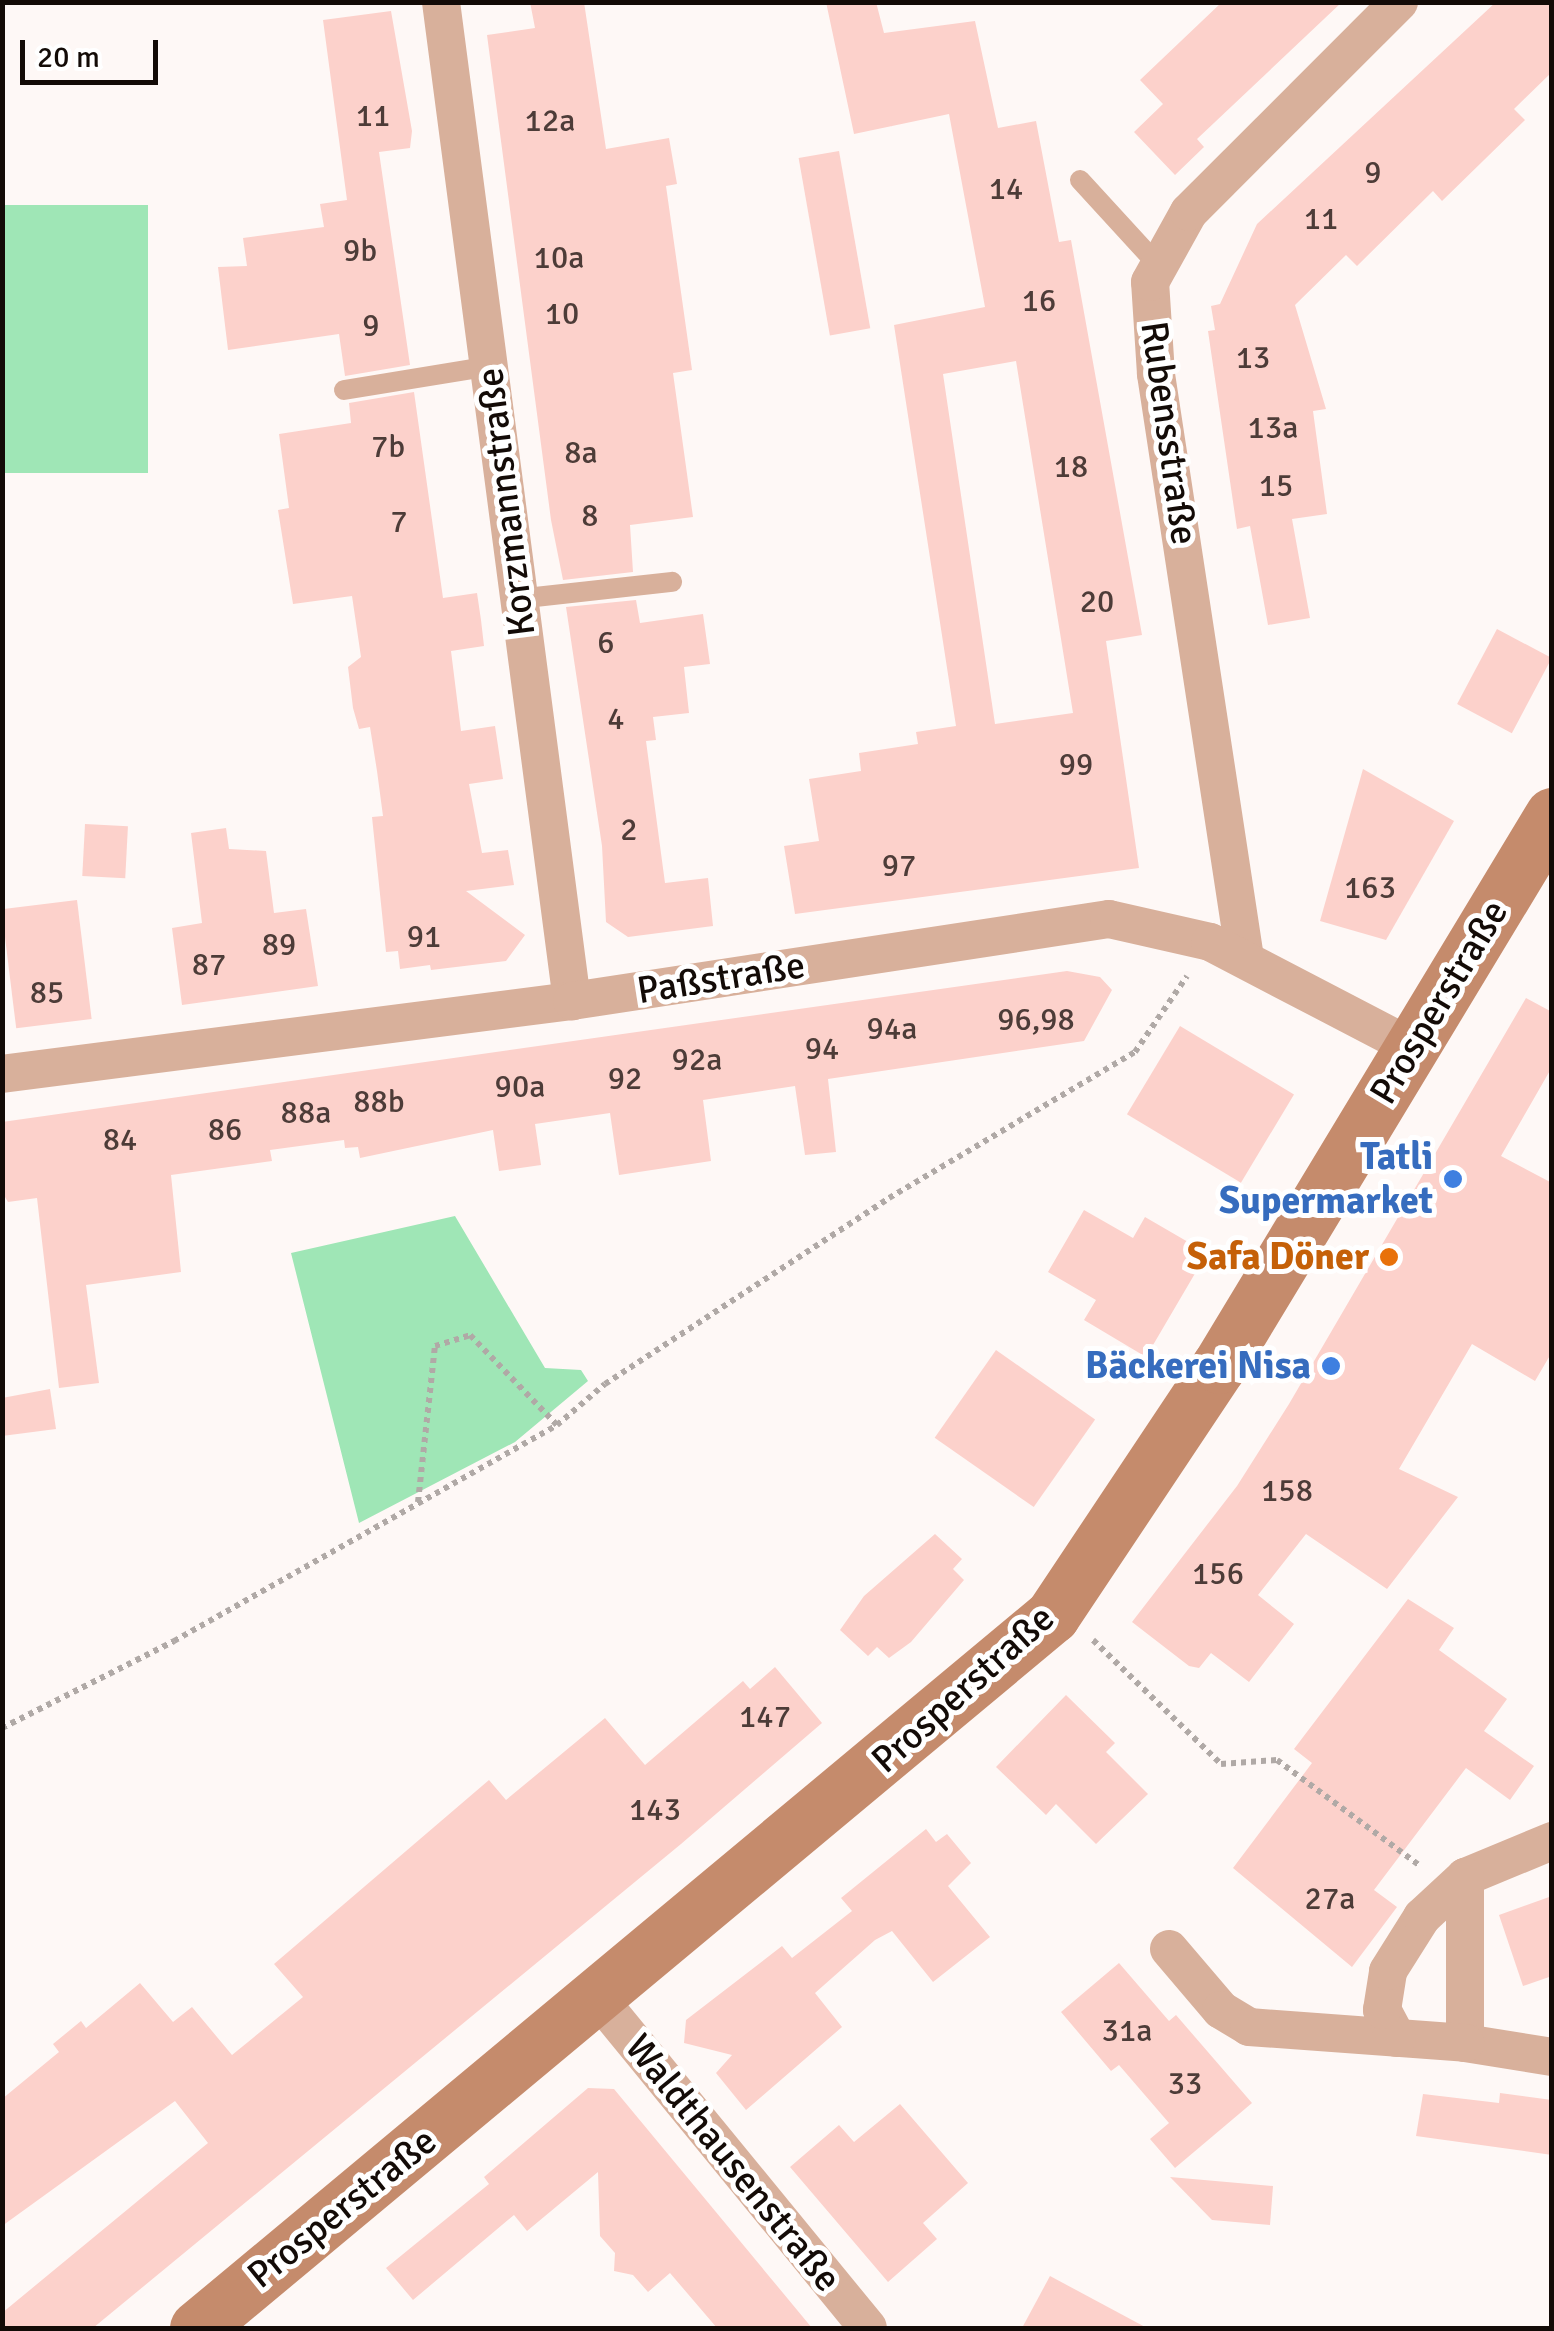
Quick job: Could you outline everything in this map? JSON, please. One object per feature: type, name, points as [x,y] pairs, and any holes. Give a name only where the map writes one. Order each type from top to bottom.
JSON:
[{"type":"main road","name":"Prosperstraße","points":[[197,2328],[598,1998],[1058,1607],[1218,1366],[1552,815]]},
{"type":"street","name":"Korzmannstraße","points":[[441,2],[490,366],[516,599],[572,1001]]},
{"type":"street","name":"Rubensstraße","points":[[1245,958],[1152,346],[1150,282],[1189,212],[1399,2]]},
{"type":"street","name":"Paßstraße","points":[[2,1074],[572,1001],[1109,919],[1210,942],[1412,1047]]},
{"type":"street","points":[[1397,2038],[1382,2010],[1388,1971],[1422,1917],[1465,1877],[1552,1841]]},
{"type":"street","points":[[1465,1877],[1465,2043]]},
{"type":"street","points":[[1168,1948],[1221,2010],[1249,2027],[1465,2043],[1552,2057]]},
{"type":"street","name":"Waldthausenstraße","points":[[598,1998],[868,2328]]},
{"type":"lane","points":[[1080,180],[1158,264]]},
{"type":"lane","points":[[344,390],[490,366]]},
{"type":"lane","points":[[516,599],[672,582]]},
{"type":"path","points":[[2,1728],[557,1426],[606,1384],[889,1198],[1136,1052],[1210,942]]},
{"type":"path","points":[[418,1502],[435,1346],[470,1335],[557,1426]]},
{"type":"path","points":[[1058,1607],[1220,1764],[1277,1760],[1421,1866],[1465,1877]]},
{"type":"green space","points":[[2,205],[148,205],[148,473],[2,473]]},
{"type":"green space","points":[[455,1216],[545,1368],[581,1370],[588,1381],[515,1442],[359,1523],[291,1253]]},
{"type":"building","points":[[530,2],[584,2],[606,149],[669,138],[677,184],[666,186],[692,370],[673,373],[693,517],[630,525],[633,572],[563,580],[551,520],[487,35],[535,28]]},
{"type":"building","points":[[826,2],[876,2],[884,33],[975,21],[998,128],[1036,121],[1059,242],[1071,240],[1142,635],[1106,641],[1139,868],[795,914],[784,846],[819,841],[809,779],[861,771],[859,753],[918,744],[916,732],[956,726],[894,325],[985,307],[949,114],[854,134]],"holes":[[[1016,361],[1073,713],[995,724],[943,374]]]},
{"type":"building","points":[[1222,2],[1342,2],[1197,139],[1204,147],[1175,175],[1134,132],[1163,104],[1140,80]]},
{"type":"building","points":[[1496,2],[1552,2],[1552,72],[1514,109],[1525,120],[1442,201],[1433,191],[1357,266],[1346,255],[1295,305],[1326,409],[1313,411],[1327,514],[1292,519],[1310,618],[1268,625],[1250,526],[1237,529],[1208,331],[1215,330],[1211,306],[1220,304],[1257,224]]},
{"type":"building","points":[[391,11],[412,131],[410,148],[379,152],[410,365],[345,376],[339,334],[228,350],[218,267],[247,266],[243,238],[324,227],[320,204],[347,200],[323,20]]},
{"type":"building","points":[[839,151],[870,328],[830,335],[799,158]]},
{"type":"building","points":[[414,392],[443,598],[477,593],[481,620],[484,646],[451,651],[461,731],[495,726],[503,779],[469,784],[482,853],[508,850],[514,885],[466,891],[525,935],[506,961],[431,970],[430,965],[400,969],[398,951],[386,952],[372,817],[383,816],[377,771],[370,727],[359,729],[353,708],[348,667],[361,657],[352,596],[293,604],[278,510],[289,508],[279,434],[351,423],[349,403]]},
{"type":"building","points":[[636,600],[640,623],[703,614],[710,664],[684,667],[689,713],[653,717],[656,740],[646,741],[665,883],[708,878],[713,926],[628,937],[606,922],[602,846],[566,607]]},
{"type":"building","points":[[1497,629],[1552,658],[1512,733],[1457,704]]},
{"type":"building","points":[[1363,769],[1454,821],[1386,940],[1320,921]]},
{"type":"building","points":[[85,824],[128,826],[125,878],[82,876]]},
{"type":"building","points":[[226,828],[229,849],[266,851],[274,913],[306,909],[318,986],[182,1005],[172,928],[202,923],[191,833]]},
{"type":"building","points":[[77,900],[92,1019],[16,1028],[2,909]]},
{"type":"building","points":[[1067,971],[1100,977],[1112,990],[1084,1041],[828,1079],[836,1152],[805,1155],[795,1086],[703,1100],[711,1161],[619,1175],[610,1113],[535,1124],[541,1165],[499,1171],[493,1130],[360,1158],[358,1147],[345,1148],[344,1140],[270,1150],[272,1161],[171,1175],[181,1272],[86,1285],[99,1383],[59,1388],[37,1198],[8,1202],[2,1192],[2,1122]]},
{"type":"building","points":[[1526,998],[1552,1012],[1552,1067],[1501,1156],[1552,1183],[1552,1352],[1535,1381],[1472,1344],[1399,1469],[1458,1497],[1387,1589],[1306,1534],[1258,1595],[1294,1624],[1249,1682],[1211,1653],[1199,1668],[1189,1666],[1132,1622],[1237,1486],[1289,1404]]},
{"type":"building","points":[[1180,1026],[1294,1095],[1241,1183],[1127,1114]]},
{"type":"building","points":[[1084,1210],[1133,1238],[1145,1217],[1207,1253],[1146,1357],[1084,1320],[1096,1300],[1048,1272]]},
{"type":"building","points":[[996,1350],[1095,1419],[1034,1507],[935,1438]]},
{"type":"building","points":[[50,1389],[56,1429],[2,1436],[2,1398]]},
{"type":"building","points":[[935,1534],[962,1559],[953,1569],[964,1580],[911,1642],[889,1658],[877,1647],[868,1656],[840,1630],[864,1596]]},
{"type":"building","points":[[1408,1599],[1454,1628],[1439,1650],[1507,1699],[1484,1731],[1534,1766],[1510,1800],[1466,1768],[1374,1890],[1397,1907],[1352,1967],[1233,1868],[1312,1763],[1294,1749]]},
{"type":"building","points":[[775,1667],[822,1723],[681,1844],[93,2328],[2,2328],[2,2313],[208,2143],[175,2101],[2,2226],[2,2099],[59,2052],[53,2044],[81,2021],[86,2028],[140,1983],[173,2022],[192,2007],[232,2055],[303,1997],[274,1964],[489,1780],[506,1800],[605,1718],[645,1765],[743,1681],[750,1689]]},
{"type":"building","points":[[1066,1695],[1115,1743],[1106,1752],[1148,1794],[1096,1844],[1056,1804],[1046,1815],[996,1767]]},
{"type":"building","points":[[926,1829],[936,1842],[947,1834],[971,1863],[948,1886],[990,1937],[933,1982],[892,1931],[875,1940],[815,1993],[842,2027],[746,2110],[716,2073],[732,2055],[684,2043],[686,2020],[782,1946],[792,1958],[852,1911],[841,1898]]},
{"type":"building","points":[[1552,1896],[1552,1976],[1523,1986],[1499,1915]]},
{"type":"building","points":[[1119,1963],[1169,2021],[1176,2015],[1252,2103],[1175,2168],[1150,2139],[1169,2123],[1119,2065],[1111,2071],[1061,2012]]},
{"type":"building","points":[[588,2088],[614,2089],[812,2328],[717,2328],[670,2273],[648,2292],[633,2275],[614,2271],[615,2253],[600,2236],[598,2172],[527,2231],[514,2215],[413,2300],[386,2268],[489,2184],[484,2177]]},
{"type":"building","points":[[1500,2093],[1552,2100],[1552,2155],[1416,2136],[1423,2094],[1499,2103]]},
{"type":"building","points":[[900,2104],[968,2183],[923,2223],[937,2239],[888,2282],[790,2167],[839,2125],[854,2142]]},
{"type":"building","points":[[1170,2177],[1273,2186],[1270,2225],[1212,2220]]},
{"type":"building","points":[[1050,2276],[1147,2328],[1022,2328]]},
{"type":"place","name":"Tatli Supermarket","points":[[1453,1179]]},
{"type":"place","name":"Safa Döner","points":[[1389,1257]]},
{"type":"place","name":"Bäckerei Nisa","points":[[1331,1366]]}]
